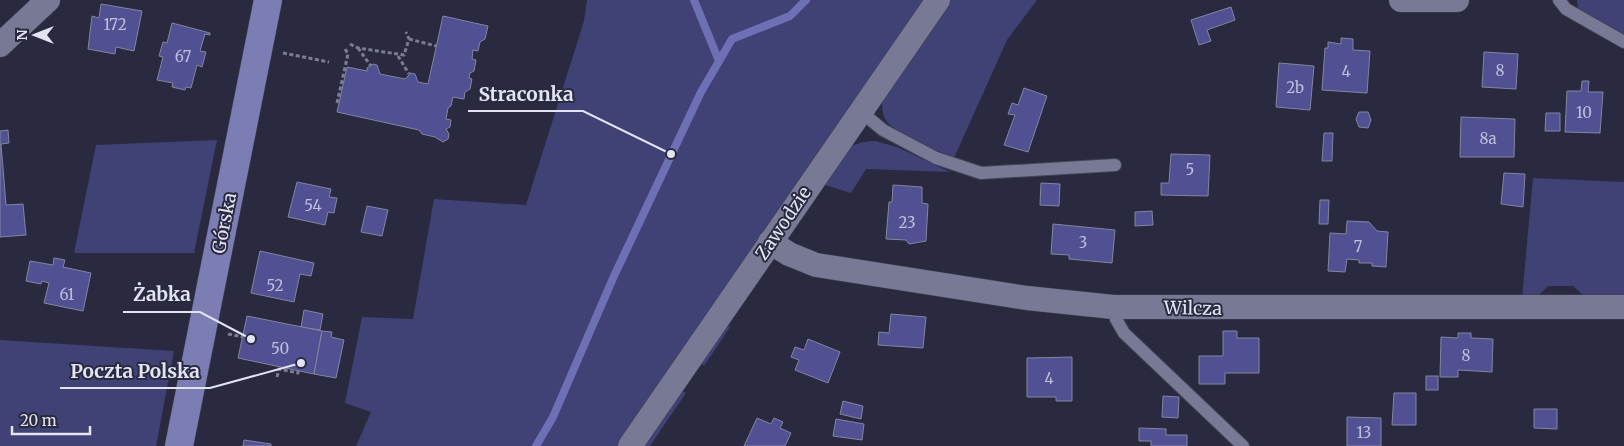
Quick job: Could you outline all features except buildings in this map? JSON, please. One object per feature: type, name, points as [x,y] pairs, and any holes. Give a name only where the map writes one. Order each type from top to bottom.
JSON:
[{"type":"street","points":[[0,45],[48,0]]},
{"type":"street","name":"Górska","points":[[179,446],[268,0]]},
{"type":"street","name":"Zawodzie","points":[[630,446],[938,0]]},
{"type":"street","points":[[1407,0],[1458,0]]},
{"type":"street","name":"Wilcza","points":[[770,242],[789,254],[816,265],[1027,298],[1113,307],[1624,307]]},
{"type":"lane","points":[[1559,0],[1566,9],[1624,42]]},
{"type":"lane","points":[[860,112],[883,130],[936,158],[981,173],[1115,165]]},
{"type":"lane","points":[[1113,307],[1116,319],[1124,333],[1243,446]]},
{"type":"path","points":[[350,44],[358,48],[398,56],[404,55],[410,40],[406,32]]},
{"type":"path","points":[[410,40],[436,46]]},
{"type":"path","points":[[337,103],[348,54],[344,47]]},
{"type":"path","points":[[358,48],[370,66]]},
{"type":"path","points":[[283,53],[329,62]]},
{"type":"path","points":[[398,56],[409,74]]},
{"type":"path","points":[[222,333],[243,337]]},
{"type":"path","points":[[277,376],[279,369],[298,373],[298,371]]},
{"type":"shaded area","points":[[587,0],[927,0],[621,446],[356,446],[371,412],[345,403],[362,317],[413,319],[434,199],[526,205],[584,21]]},
{"type":"shaded area","points":[[947,0],[1037,0],[1007,40],[954,158],[901,133],[887,122],[883,114],[882,105],[882,99]]},
{"type":"shaded area","points":[[1577,0],[1624,0],[1624,35],[1578,9]]},
{"type":"shaded area","points":[[217,140],[194,253],[74,253],[96,145]]},
{"type":"shaded area","points":[[875,141],[897,147],[950,172],[866,169],[851,193],[825,185],[823,177],[844,151],[857,144]]},
{"type":"shaded area","points":[[1533,178],[1624,182],[1624,298],[1585,297],[1573,286],[1548,286],[1537,297],[1522,298]]},
{"type":"shaded area","points":[[726,324],[730,327],[704,366],[701,363]]},
{"type":"shaded area","points":[[0,340],[174,351],[156,446],[0,446]]},
{"type":"shaded area","points":[[680,391],[686,393],[650,446],[642,446]]},
{"type":"waterway","points":[[694,0],[719,61]]},
{"type":"waterway","points":[[536,446],[553,417],[614,276],[701,92],[732,39],[790,16],[806,0]]},
{"type":"place","name":"Straconka","points":[[671,154]]},
{"type":"place","name":"Żabka","points":[[251,339]]},
{"type":"place","name":"Poczta Polska","points":[[301,363]]}]
